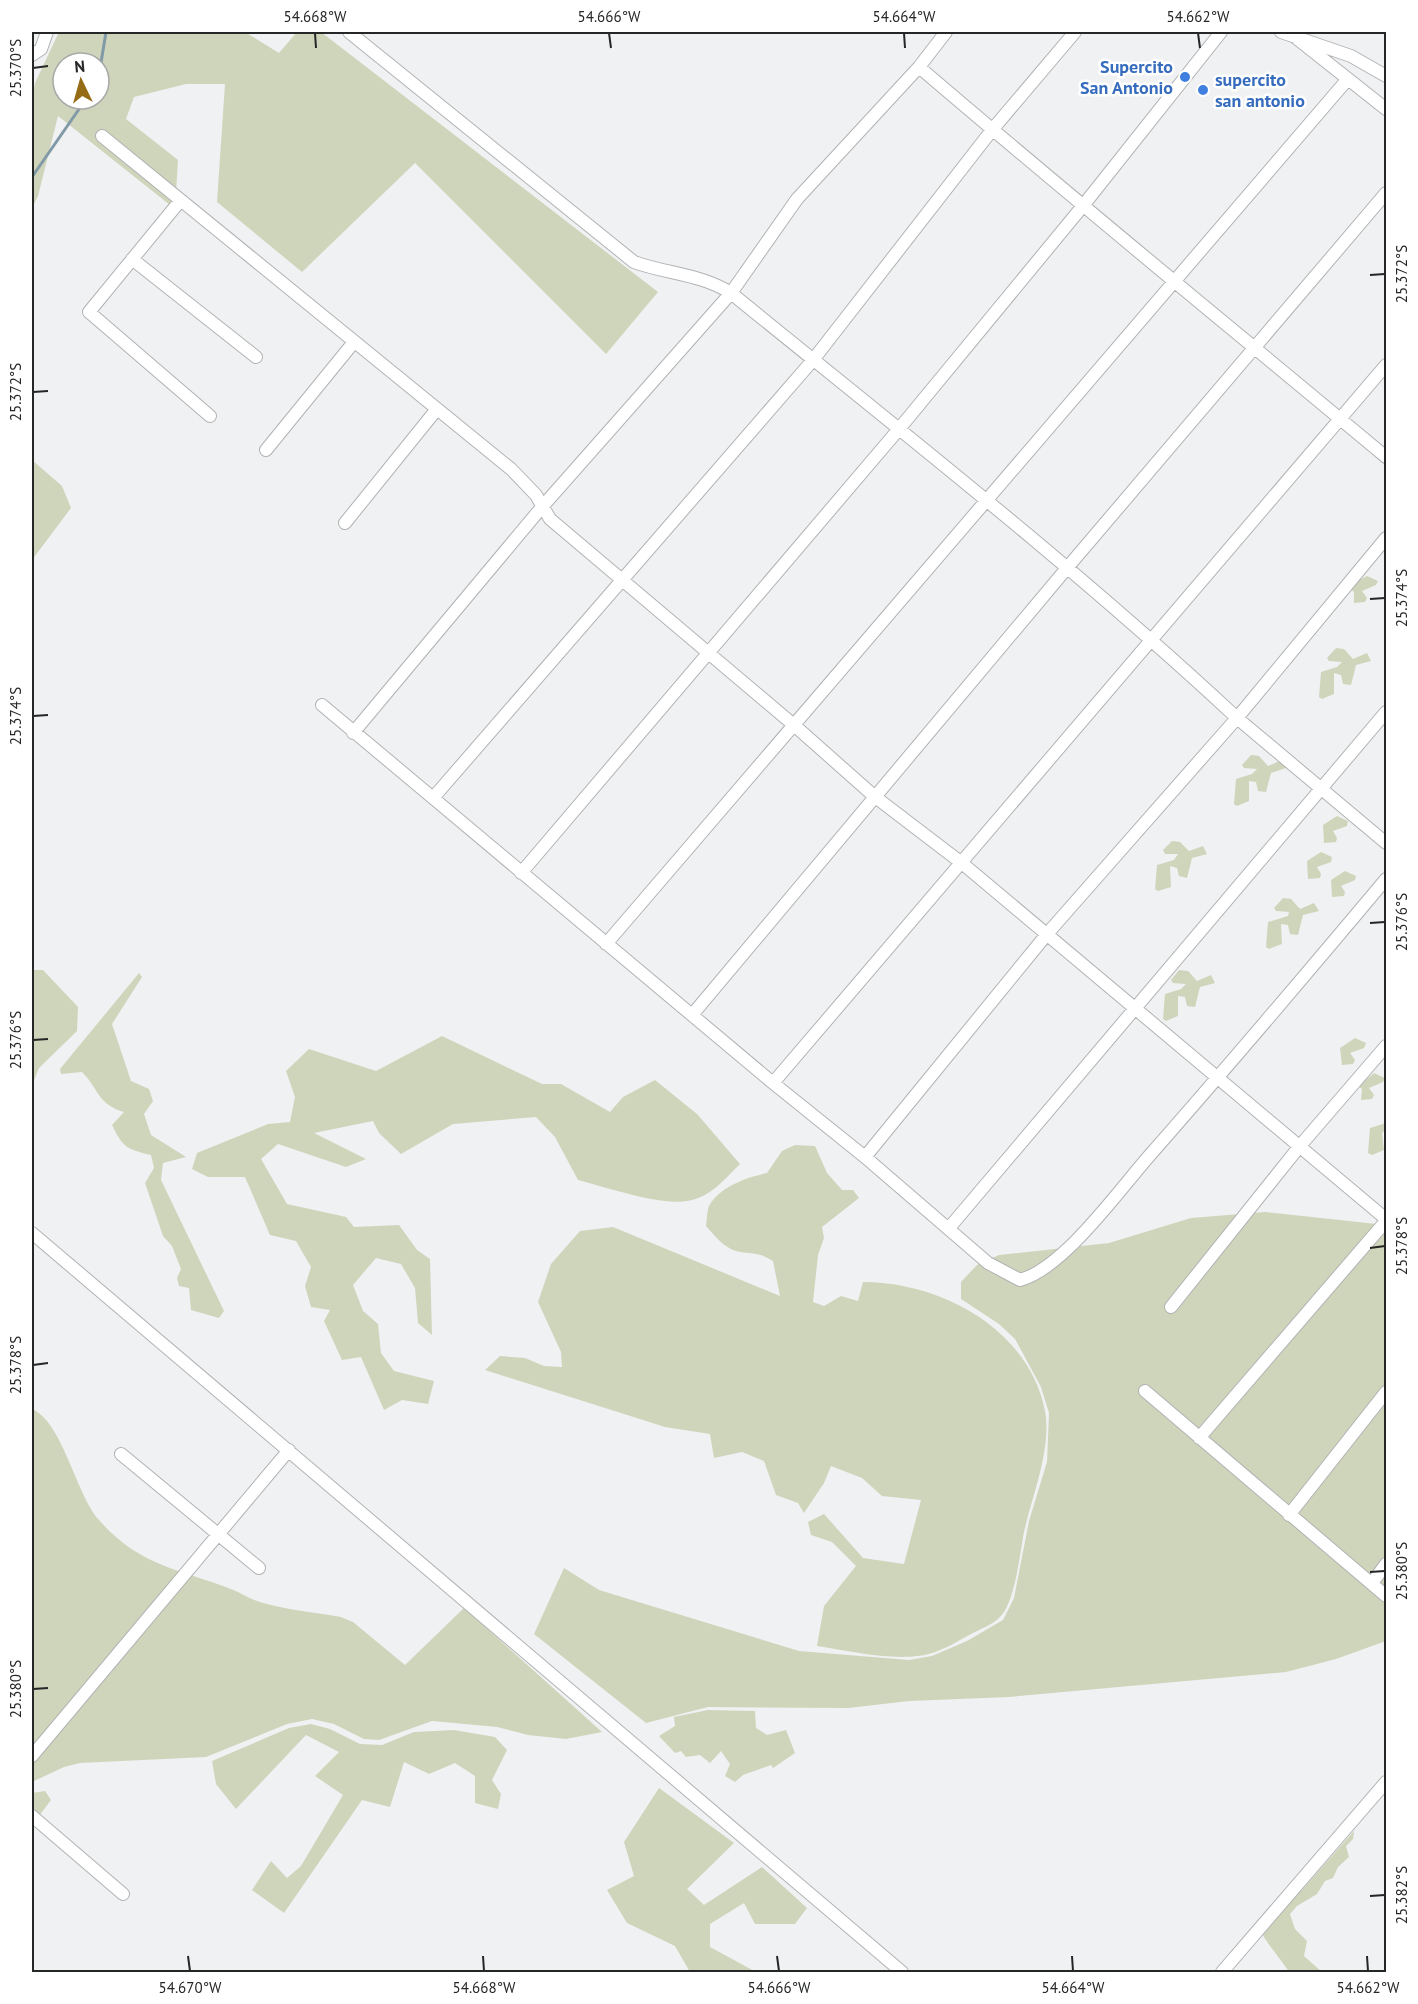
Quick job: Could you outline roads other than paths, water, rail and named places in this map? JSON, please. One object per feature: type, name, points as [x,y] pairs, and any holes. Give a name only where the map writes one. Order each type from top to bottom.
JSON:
[{"type":"street","points":[[32,56],[41,49],[47,32]]},
{"type":"street","points":[[349,32],[634,262],[656,270],[713,282],[730,293],[899,429],[1152,639],[1237,718],[1386,843]]},
{"type":"street","points":[[353,733],[542,507],[730,293],[797,199],[919,67],[946,32]]},
{"type":"street","points":[[434,798],[813,360],[992,130],[1074,32]]},
{"type":"street","points":[[521,873],[899,429],[1082,207],[1221,32]]},
{"type":"street","points":[[1281,32],[1351,56],[1386,76]]},
{"type":"street","points":[[1295,37],[1386,109]]},
{"type":"street","points":[[919,67],[1082,207],[1175,281],[1386,457]]},
{"type":"street","points":[[606,944],[1347,80]]},
{"type":"street","points":[[102,136],[511,469],[536,495],[550,519],[622,578],[874,796],[963,864],[1386,1220],[1199,1438]]},
{"type":"street","points":[[692,1015],[1066,568],[1386,193]]},
{"type":"street","points":[[180,201],[89,312],[210,416]]},
{"type":"street","points":[[132,259],[256,357]]},
{"type":"street","points":[[266,450],[354,342]]},
{"type":"street","points":[[773,1083],[963,864],[1386,365]]},
{"type":"street","points":[[345,523],[437,409]]},
{"type":"street","points":[[865,1157],[1047,934],[1237,718],[1386,538]]},
{"type":"street","points":[[322,705],[606,944],[865,1157],[988,1263],[1020,1280],[1035,1276],[1072,1245],[1217,1079],[1386,879]]},
{"type":"street","points":[[949,1228],[1386,712]]},
{"type":"street","points":[[1171,1307],[1299,1147],[1386,1046]]},
{"type":"street","points":[[32,1233],[903,1972]]},
{"type":"street","points":[[1145,1391],[1386,1596]]},
{"type":"street","points":[[1289,1515],[1386,1392]]},
{"type":"street","points":[[32,1756],[290,1450]]},
{"type":"street","points":[[121,1454],[259,1568]]},
{"type":"street","points":[[1372,1583],[1386,1564]]},
{"type":"street","points":[[1222,1972],[1386,1782]]},
{"type":"street","points":[[32,1815],[123,1894]]},
{"type":"waterway","points":[[103,51],[106,32]]},
{"type":"waterway","points":[[32,177],[78,111]]},
{"type":"place","name":"Supercito San Antonio","points":[[1185,77]]},
{"type":"place","name":"supercito san antonio","points":[[1203,90]]}]
